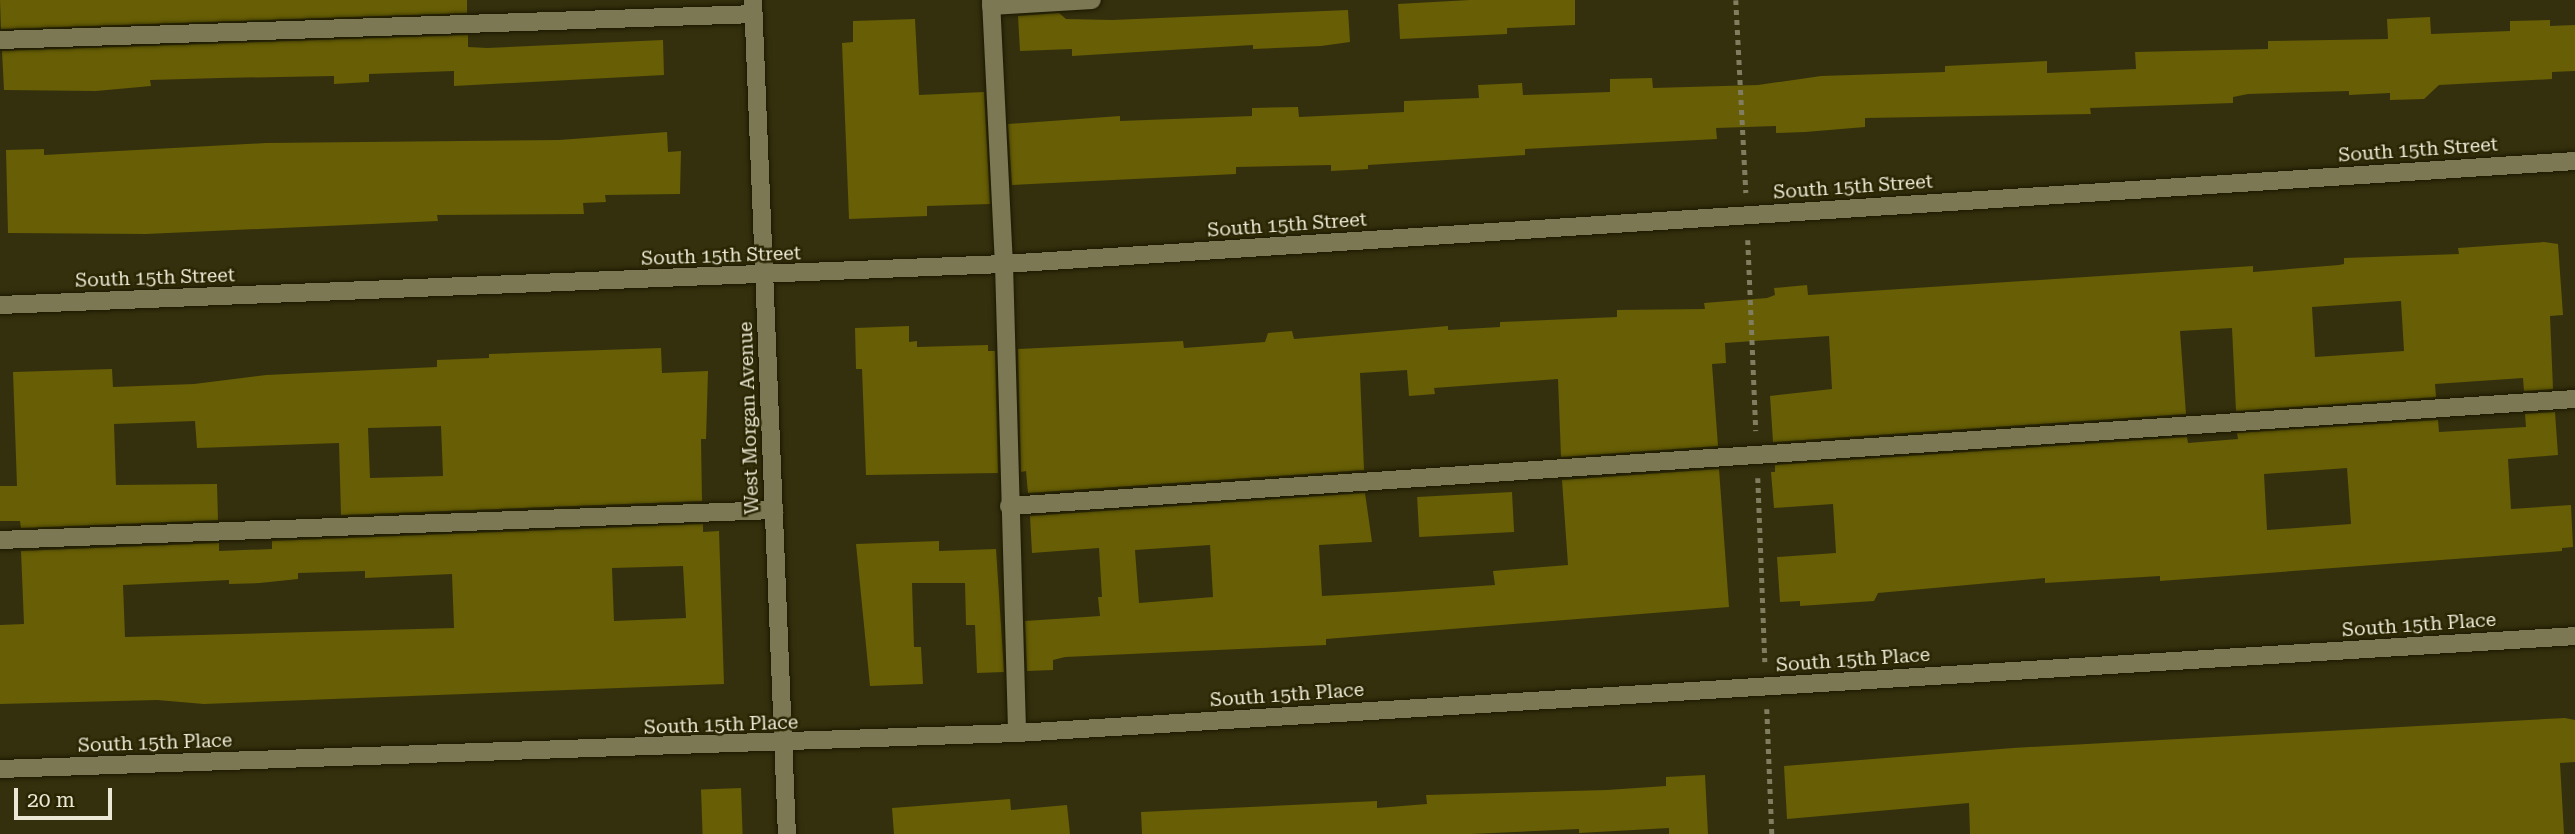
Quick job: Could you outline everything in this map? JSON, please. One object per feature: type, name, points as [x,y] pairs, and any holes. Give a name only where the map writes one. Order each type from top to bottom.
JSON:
[{"type":"street","points":[[1017,733],[1004,264],[991,3],[1092,0]]},
{"type":"street","points":[[0,40],[753,7]]},
{"type":"street","name":"West Morgan Avenue","points":[[753,7],[787,834]]},
{"type":"street","name":"South 15th Street","points":[[0,305],[764,276],[1004,264],[2575,160]]},
{"type":"street","points":[[1009,506],[2575,399]]},
{"type":"street","points":[[0,540],[774,510]]},
{"type":"street","name":"South 15th Place","points":[[0,769],[783,744],[1017,733],[2575,636]]},
{"type":"path","points":[[1736,0],[1772,834]]},
{"type":"building","points":[[0,0],[467,0],[467,13],[1,29]]},
{"type":"building","points":[[1470,0],[1575,0],[1575,25],[1507,28],[1507,34],[1400,39],[1398,4]]},
{"type":"building","points":[[1348,10],[1350,42],[1321,46],[1253,49],[1253,45],[1072,56],[1072,49],[1020,51],[1018,16],[1059,13],[1066,19],[1112,20]]},
{"type":"building","points":[[2430,17],[2431,34],[2510,31],[2510,21],[2550,20],[2550,26],[2575,25],[2575,71],[2552,72],[2552,79],[2439,85],[2424,99],[2390,100],[2390,93],[2349,95],[2349,91],[2248,94],[2233,97],[2233,103],[2090,108],[2091,114],[1865,118],[1865,127],[1805,132],[1776,133],[1776,126],[1716,128],[1717,139],[1525,149],[1525,155],[1368,165],[1368,169],[1331,171],[1331,165],[1236,167],[1236,174],[1012,185],[1008,124],[1120,116],[1120,121],[1252,116],[1252,108],[1298,107],[1299,117],[1404,112],[1404,101],[1479,98],[1478,85],[1522,83],[1523,95],[1610,92],[1610,79],[1652,78],[1653,88],[1758,85],[1821,76],[1945,72],[1945,66],[2047,61],[2047,73],[2136,69],[2135,52],[2268,49],[2268,41],[2388,39],[2387,19]]},
{"type":"building","points":[[915,19],[919,95],[984,92],[990,204],[927,206],[927,216],[849,219],[842,43],[853,42],[853,21]]},
{"type":"building","points":[[468,35],[468,47],[487,48],[663,40],[664,75],[454,86],[454,71],[369,74],[369,82],[334,84],[334,76],[220,78],[150,80],[151,86],[96,91],[4,90],[2,51]]},
{"type":"building","points":[[667,132],[668,152],[681,151],[680,194],[605,195],[606,202],[583,203],[584,214],[437,215],[438,221],[146,234],[8,233],[6,150],[44,149],[44,155],[266,143],[559,140]]},
{"type":"building","points":[[2544,242],[2558,244],[2563,315],[2550,316],[2553,389],[2524,391],[2523,378],[2435,384],[2436,397],[2236,411],[2232,328],[2180,331],[2186,414],[1773,442],[1770,396],[1832,389],[1829,336],[1725,343],[1726,363],[1712,364],[1718,446],[1561,457],[1558,379],[1434,388],[1435,394],[1409,396],[1407,370],[1360,373],[1364,470],[1028,493],[1026,471],[1021,472],[1018,349],[1183,341],[1184,348],[1265,342],[1268,333],[1292,331],[1294,339],[1448,326],[1448,330],[1500,327],[1500,322],[1617,317],[1617,310],[1705,309],[1704,303],[1767,298],[1775,295],[1774,288],[1807,285],[1808,295],[2253,266],[2253,272],[2339,265],[2344,264],[2344,258],[2459,254],[2458,248]],"holes":[[[2401,301],[2404,351],[2315,357],[2312,307]]]},
{"type":"building","points":[[909,326],[909,342],[917,341],[917,347],[988,345],[988,351],[995,351],[998,473],[866,475],[862,369],[856,369],[855,328]]},
{"type":"building","points":[[661,348],[662,373],[708,371],[706,439],[701,439],[702,501],[341,515],[339,443],[197,448],[195,421],[114,424],[116,485],[217,484],[218,520],[21,528],[20,521],[0,521],[0,486],[17,486],[13,372],[112,369],[113,387],[194,384],[266,375],[437,367],[437,360],[489,358],[489,354]],"holes":[[[441,426],[443,476],[370,478],[368,428]]]},
{"type":"building","points":[[2555,412],[2558,455],[2508,459],[2511,509],[2571,505],[2573,547],[2562,548],[2562,551],[2160,581],[2160,576],[2045,583],[2045,578],[1878,593],[1874,601],[1800,606],[1800,601],[1780,602],[1777,557],[1836,553],[1833,504],[1774,508],[1771,472],[1775,472],[1775,465],[2187,437],[2188,443],[2238,439],[2237,433],[2438,420],[2439,432],[2526,427],[2525,414]],"holes":[[[2347,468],[2351,524],[2267,530],[2264,474]]]},
{"type":"building","points":[[1719,469],[1729,607],[1326,639],[1326,645],[1065,657],[1053,660],[1053,670],[1027,671],[1025,621],[1100,616],[1098,597],[1102,597],[1099,548],[1032,553],[1030,516],[1365,493],[1372,542],[1319,545],[1322,596],[1394,592],[1495,585],[1493,571],[1568,565],[1562,480]],"holes":[[[1210,545],[1213,597],[1139,603],[1135,550]]]},
{"type":"building","points":[[1512,492],[1514,532],[1419,537],[1417,497]]},
{"type":"building","points":[[703,524],[703,532],[719,531],[724,684],[204,704],[157,700],[0,704],[0,625],[24,624],[21,551],[219,543],[219,551],[272,549],[272,541]],"holes":[[[683,566],[686,618],[614,621],[612,568]],[[365,571],[365,578],[452,574],[454,628],[125,637],[123,585],[229,580],[229,584],[260,583],[298,579],[298,573]]]},
{"type":"building","points":[[939,541],[939,551],[996,549],[1004,672],[977,673],[975,625],[966,625],[965,583],[912,583],[914,647],[921,647],[923,684],[870,686],[856,544]]},
{"type":"building","points":[[2565,718],[2575,720],[2575,762],[2560,763],[2564,834],[1970,834],[1969,803],[1787,819],[1784,766],[2013,748]]},
{"type":"building","points":[[1705,775],[1708,834],[1669,834],[1669,828],[1579,833],[1579,829],[1471,834],[1142,834],[1141,812],[1377,801],[1377,808],[1427,804],[1426,795],[1666,786],[1666,777]]},
{"type":"building","points":[[741,788],[743,834],[703,834],[701,789]]},
{"type":"building","points":[[1010,799],[1011,810],[1067,805],[1070,834],[894,834],[892,808]]}]
